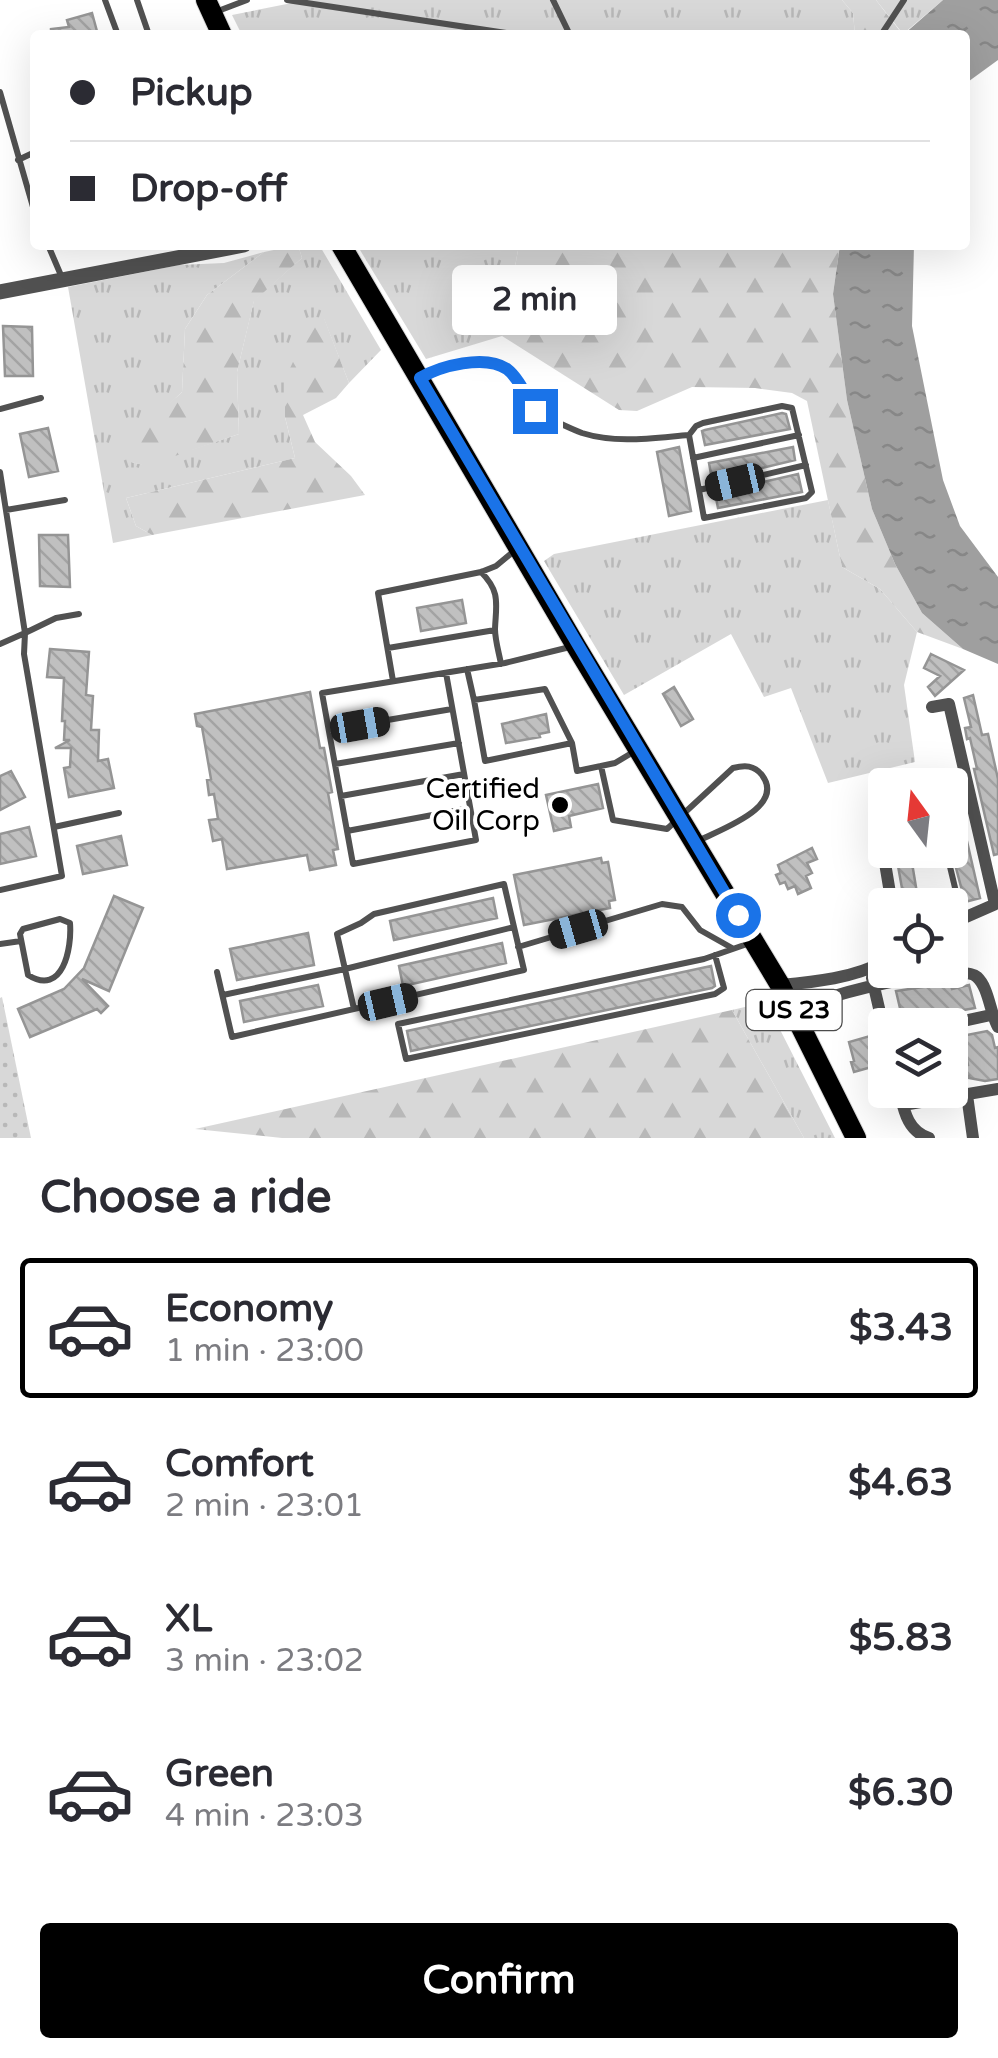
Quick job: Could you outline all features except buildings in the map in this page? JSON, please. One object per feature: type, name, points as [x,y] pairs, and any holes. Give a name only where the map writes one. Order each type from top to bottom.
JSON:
[{"type":"highway","points":[[209,7],[220,30]]},
{"type":"highway","name":"US 23","points":[[344,250],[695,842],[744,945],[780,986],[795,1012],[856,1138]]},
{"type":"street","points":[[0,292],[218,250]]},
{"type":"street","points":[[932,707],[949,704],[996,904],[968,916]]},
{"type":"street","points":[[780,986],[868,969]]},
{"type":"street","points":[[968,972],[980,978],[994,1012],[968,1019]]},
{"type":"street","points":[[795,1012],[832,996],[868,987]]},
{"type":"street","points":[[968,1094],[998,1089]]},
{"type":"street","points":[[968,1101],[973,1138]]},
{"type":"street","points":[[904,1108],[914,1130],[928,1138]]},
{"type":"lane","points":[[105,0],[116,30]]},
{"type":"lane","points":[[137,0],[147,30]]},
{"type":"lane","points":[[209,7],[247,0]]},
{"type":"lane","points":[[287,0],[486,30]]},
{"type":"lane","points":[[553,0],[568,30]]},
{"type":"lane","points":[[884,30],[904,0]]},
{"type":"lane","points":[[0,92],[30,198]]},
{"type":"lane","points":[[18,160],[30,154]]},
{"type":"lane","points":[[50,250],[64,280]]},
{"type":"lane","points":[[420,378],[437,368],[494,364],[508,370],[535,411],[580,432],[608,439],[689,435],[704,423],[789,406],[812,492],[806,498],[704,518],[689,435]]},
{"type":"lane","points":[[0,409],[41,398]]},
{"type":"lane","points":[[693,458],[799,435]]},
{"type":"lane","points":[[699,490],[806,465]]},
{"type":"lane","points":[[0,472],[25,634],[24,654],[62,876],[0,890]]},
{"type":"lane","points":[[6,510],[66,500]]},
{"type":"lane","points":[[393,682],[378,593],[482,572],[496,566],[518,547]]},
{"type":"lane","points":[[482,572],[494,588],[501,664]]},
{"type":"lane","points":[[0,644],[56,618],[79,614]]},
{"type":"lane","points":[[388,648],[495,630]]},
{"type":"lane","points":[[446,673],[476,840],[353,864],[322,693],[501,664],[576,646]]},
{"type":"lane","points":[[467,669],[485,760],[572,743]]},
{"type":"lane","points":[[474,700],[544,689],[572,743],[577,771],[615,763],[639,749]]},
{"type":"lane","points":[[329,730],[452,709]]},
{"type":"lane","points":[[335,764],[458,743]]},
{"type":"lane","points":[[601,766],[613,820],[667,829],[734,768],[746,764],[758,770],[768,789],[766,801],[757,810],[695,842]]},
{"type":"lane","points":[[341,796],[464,774]]},
{"type":"lane","points":[[347,831],[470,808]]},
{"type":"lane","points":[[54,827],[119,813]]},
{"type":"lane","points":[[218,972],[232,1038],[354,1010],[524,970],[504,884],[374,914],[337,934],[354,1010]]},
{"type":"lane","points":[[518,946],[662,904],[682,907],[700,930],[744,945]]},
{"type":"lane","points":[[60,919],[70,923],[67,956],[61,972],[50,980],[38,981],[28,975],[20,941],[22,929],[60,919]]},
{"type":"lane","points":[[223,995],[514,927]]},
{"type":"lane","points":[[0,944],[20,941]]},
{"type":"lane","points":[[716,955],[724,988],[715,994],[406,1059],[398,1024],[716,955],[744,945]]},
{"type":"green space","points":[[307,0],[842,0],[853,13],[855,30],[240,30],[232,15]]},
{"type":"green space","points":[[842,0],[876,0],[899,30],[855,30],[853,13]]},
{"type":"green space","points":[[876,0],[943,0],[908,30],[900,30]]},
{"type":"green space","points":[[300,250],[322,250],[381,350],[349,383],[324,319],[285,417],[295,458],[126,498],[136,526],[152,535],[113,543],[68,287],[179,265],[224,263],[264,252],[207,295],[185,329],[182,392],[163,410],[131,462],[145,465],[239,434],[237,372],[254,300],[302,258]]},
{"type":"green space","points":[[300,250],[302,258],[254,301],[237,372],[239,434],[146,466],[131,462],[131,443],[136,432],[182,392],[185,329],[207,295],[264,252]]},
{"type":"green space","points":[[360,250],[518,250],[502,336],[426,359]]},
{"type":"green space","points":[[518,250],[839,250],[833,294],[847,400],[872,509],[895,564],[922,613],[963,649],[917,632],[880,589],[842,567],[807,401],[792,393],[755,388],[692,387],[637,411],[619,410],[502,336]]},
{"type":"green space","points":[[314,317],[324,318],[349,383],[336,398],[303,415],[315,442],[365,495],[152,535],[136,526],[126,498],[295,458],[285,417],[285,379]]},
{"type":"green space","points":[[828,500],[842,567],[880,589],[917,632],[904,685],[915,762],[868,768],[868,773],[828,783],[791,688],[764,697],[731,634],[624,695],[544,561],[554,554]]},
{"type":"green space","points":[[2,997],[31,1138],[0,1138]]},
{"type":"green space","points":[[766,1002],[835,1138],[804,1138],[732,1010]]},
{"type":"green space","points":[[732,1010],[804,1138],[282,1138],[195,1129]]},
{"type":"water","points":[[943,0],[998,0],[998,60],[970,80],[970,30],[909,30]]},
{"type":"water","points":[[839,250],[914,250],[912,326],[943,480],[960,526],[998,577],[998,664],[963,649],[922,613],[895,564],[872,509],[847,400],[833,294]]},
{"type":"place","name":"Certified Oil Corp","points":[[560,805]]},
{"type":"route","points":[[535,411],[508,370],[494,364],[437,368],[420,378],[738,915]]}]
